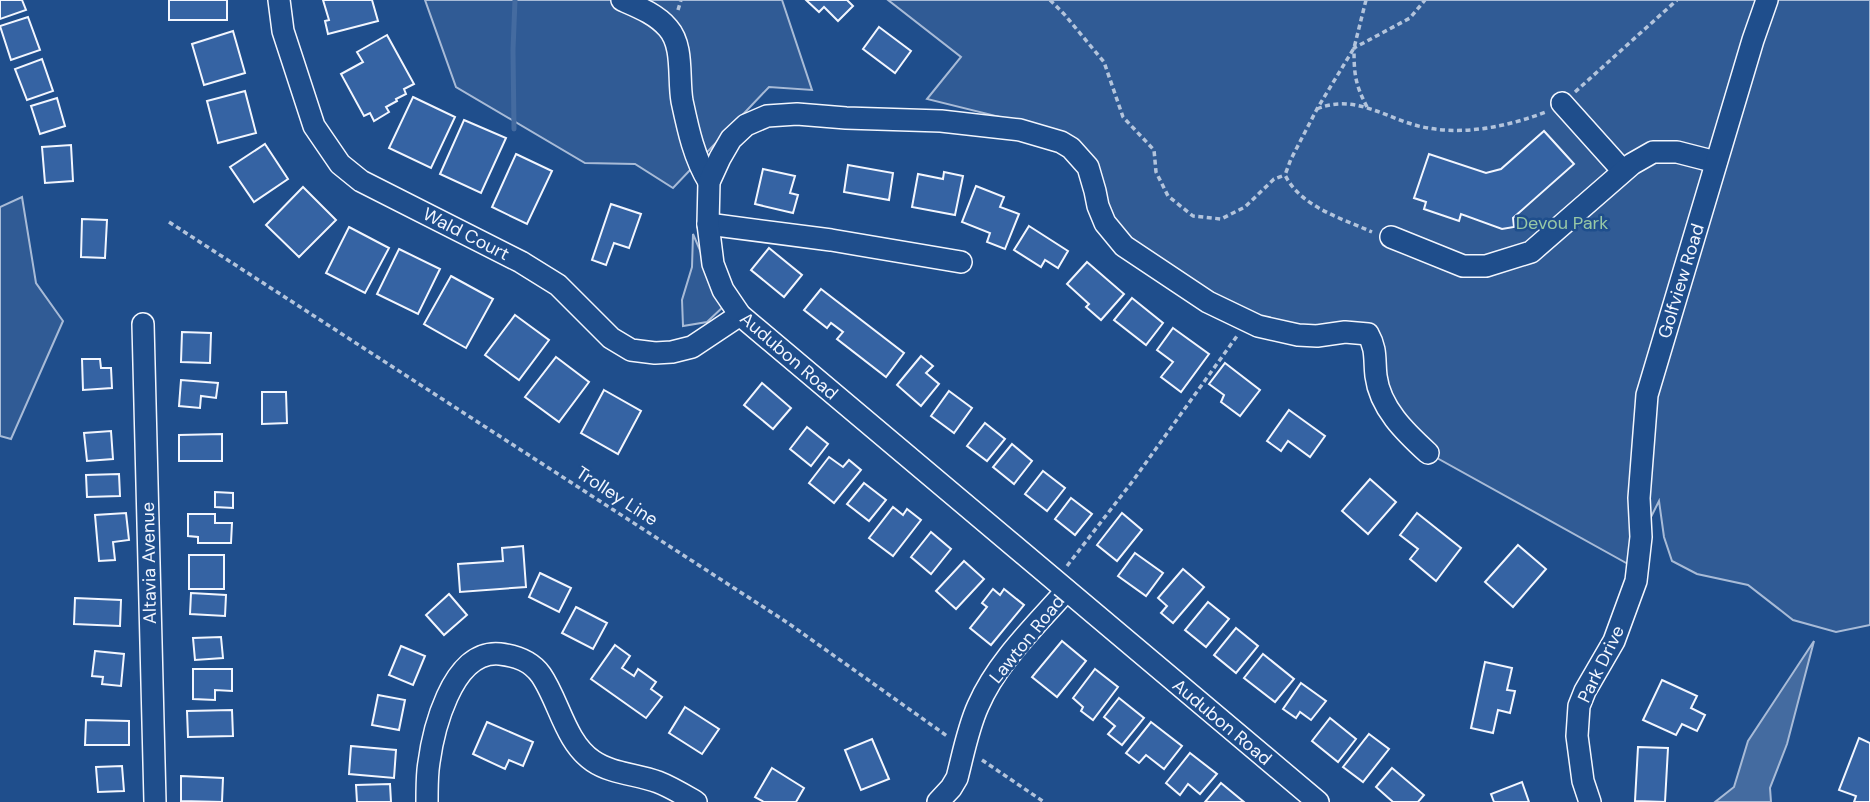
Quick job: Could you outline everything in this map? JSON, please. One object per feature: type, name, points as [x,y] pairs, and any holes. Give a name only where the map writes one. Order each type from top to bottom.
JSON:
[{"type":"street","name":"Wald Court","points":[[279,0],[283,31],[314,126],[340,164],[361,181],[521,262],[558,285],[611,338],[631,350],[655,353],[692,347],[740,315]]},
{"type":"street","points":[[622,0],[659,20],[676,40],[682,99],[693,147],[701,170],[709,182]]},
{"type":"street","name":"Golfview Road","points":[[1637,569],[1641,537],[1639,498],[1647,394],[1767,0]]},
{"type":"street","points":[[1562,103],[1623,171]]},
{"type":"street","name":"Audubon Road","points":[[1318,802],[740,315],[723,290],[713,264],[708,224],[709,182],[731,139],[746,125],[767,116],[797,114],[941,121],[1020,130],[1061,142],[1071,148],[1088,167],[1105,223],[1124,246],[1208,302],[1258,327],[1298,335],[1317,336],[1345,332],[1368,334],[1375,346],[1376,378],[1388,409],[1407,434],[1428,453]]},
{"type":"street","points":[[1391,237],[1463,266],[1486,266],[1531,252],[1623,171],[1653,152],[1677,152],[1716,162]]},
{"type":"street","points":[[708,224],[831,240],[961,262]]},
{"type":"street","name":"Altavia Avenue","points":[[143,324],[155,802]]},
{"type":"street","name":"Park Drive","points":[[1590,802],[1583,781],[1577,736],[1579,706],[1614,641],[1636,581],[1637,569]]},
{"type":"street","name":"Lawton Road","points":[[938,802],[957,778],[976,709],[986,690],[1060,586]]},
{"type":"street","points":[[427,802],[428,770],[441,710],[458,676],[481,656],[493,653],[512,655],[527,661],[541,675],[573,739],[593,761],[611,770],[659,782],[696,802]]},
{"type":"path","points":[[1050,0],[1104,62],[1123,117],[1154,149],[1156,172],[1168,195],[1193,216],[1221,219],[1245,207],[1274,179],[1285,175]]},
{"type":"path","points":[[1366,0],[1354,48],[1354,72],[1368,108]]},
{"type":"path","points":[[1391,237],[1381,236],[1305,200],[1291,186],[1285,175],[1317,109],[1354,48],[1410,18],[1425,0]]},
{"type":"path","points":[[1317,109],[1329,104],[1345,104],[1368,108],[1427,128],[1474,130],[1526,120],[1562,103],[1676,0]]},
{"type":"path","name":"Trolley Line","points":[[169,222],[788,623],[1044,802]]},
{"type":"path","points":[[1060,586],[1248,321]]},
{"type":"shaded area","points":[[425,0],[782,0],[812,90],[769,87],[673,188],[635,164],[585,163],[456,87]]},
{"type":"shaded area","name":"Devou Park","points":[[888,0],[1870,0],[1870,625],[1836,632],[1793,620],[1748,585],[1697,574],[1672,561],[1664,537],[1659,501],[1641,537],[1637,569],[1428,453],[1388,409],[1375,346],[1258,326],[1124,246],[1061,132],[927,99],[961,57]]},
{"type":"shaded area","points":[[22,197],[36,283],[63,321],[11,439],[0,436],[0,207]]},
{"type":"shaded area","points":[[693,234],[724,306],[707,322],[683,326],[682,300],[692,267]]},
{"type":"shaded area","points":[[1814,641],[1787,744],[1770,788],[1771,802],[1715,802],[1734,787],[1748,741]]},
{"type":"building","points":[[0,0],[22,0],[26,10],[0,19]]},
{"type":"building","points":[[169,0],[227,0],[227,20],[169,20]]},
{"type":"building","points":[[323,0],[372,0],[378,21],[328,34],[325,21],[329,20]]},
{"type":"building","points":[[806,0],[847,0],[853,6],[838,21],[824,7],[819,12]]},
{"type":"building","points":[[28,17],[40,50],[11,60],[0,26]]},
{"type":"building","points":[[879,27],[911,51],[895,73],[863,49]]},
{"type":"building","points":[[233,31],[245,73],[204,85],[192,44]]},
{"type":"building","points":[[387,35],[414,84],[404,89],[406,94],[386,107],[389,112],[374,121],[370,113],[364,116],[341,74],[363,62],[357,52]]},
{"type":"building","points":[[42,59],[53,91],[27,100],[15,69]]},
{"type":"building","points":[[245,91],[256,133],[218,143],[207,101]]},
{"type":"building","points":[[413,97],[455,117],[431,168],[389,148]]},
{"type":"building","points":[[57,98],[65,126],[40,134],[31,106]]},
{"type":"building","points":[[464,120],[506,138],[481,193],[440,174]]},
{"type":"building","points":[[1544,131],[1574,164],[1513,218],[1514,227],[1502,229],[1461,214],[1459,221],[1424,209],[1426,202],[1414,198],[1429,154],[1486,173],[1501,169]]},
{"type":"building","points":[[265,144],[288,179],[254,202],[230,167]]},
{"type":"building","points":[[71,145],[73,181],[45,183],[42,147]]},
{"type":"building","points":[[516,154],[552,171],[527,224],[492,207]]},
{"type":"building","points":[[848,165],[893,173],[889,200],[844,192]]},
{"type":"building","points":[[763,169],[795,176],[790,193],[798,195],[793,213],[755,204]]},
{"type":"building","points":[[944,172],[963,176],[955,215],[912,207],[918,174],[943,179]]},
{"type":"building","points":[[976,186],[1004,197],[1000,207],[1019,214],[1005,249],[987,242],[990,233],[962,222]]},
{"type":"building","points":[[303,187],[336,220],[299,257],[266,225]]},
{"type":"building","points":[[611,204],[641,214],[629,248],[614,243],[606,265],[592,260]]},
{"type":"building","points":[[82,219],[107,220],[105,258],[81,257]]},
{"type":"building","points":[[1029,226],[1068,251],[1058,268],[1045,260],[1041,267],[1014,250]]},
{"type":"building","points":[[349,227],[389,248],[365,293],[326,273]]},
{"type":"building","points":[[769,248],[802,275],[784,297],[751,270]]},
{"type":"building","points":[[399,249],[440,269],[418,314],[377,294]]},
{"type":"building","points":[[1087,262],[1124,294],[1101,320],[1086,307],[1089,304],[1067,284]]},
{"type":"building","points":[[451,276],[493,299],[466,348],[424,324]]},
{"type":"building","points":[[821,289],[904,353],[886,377],[837,339],[843,332],[831,323],[827,328],[804,310]]},
{"type":"building","points":[[1132,298],[1163,323],[1146,345],[1114,320]]},
{"type":"building","points":[[515,315],[549,340],[519,380],[485,355]]},
{"type":"building","points":[[1173,328],[1209,354],[1181,392],[1161,377],[1173,362],[1157,350]]},
{"type":"building","points":[[182,332],[211,333],[210,363],[181,362]]},
{"type":"building","points":[[921,356],[933,366],[926,373],[939,384],[921,406],[897,385]]},
{"type":"building","points":[[556,357],[589,382],[559,422],[525,397]]},
{"type":"building","points":[[82,359],[100,359],[101,368],[111,368],[112,388],[83,390]]},
{"type":"building","points":[[1225,363],[1260,390],[1240,416],[1221,402],[1224,395],[1209,384]]},
{"type":"building","points":[[181,380],[218,383],[216,398],[201,396],[200,408],[179,406]]},
{"type":"building","points":[[762,383],[791,408],[773,429],[744,405]]},
{"type":"building","points":[[604,390],[641,411],[618,454],[581,433]]},
{"type":"building","points":[[949,391],[972,408],[954,433],[931,416]]},
{"type":"building","points":[[262,392],[286,392],[287,423],[262,424]]},
{"type":"building","points":[[1289,410],[1325,436],[1310,457],[1288,441],[1281,451],[1267,441]]},
{"type":"building","points":[[985,423],[1005,439],[987,461],[967,446]]},
{"type":"building","points":[[807,427],[828,444],[811,466],[790,449]]},
{"type":"building","points":[[111,431],[113,459],[87,461],[84,433]]},
{"type":"building","points":[[222,434],[222,461],[179,461],[179,435]]},
{"type":"building","points":[[1012,444],[1032,461],[1014,484],[993,467]]},
{"type":"building","points":[[829,457],[843,467],[849,460],[861,470],[834,503],[809,483]]},
{"type":"building","points":[[1043,471],[1065,488],[1047,511],[1025,494]]},
{"type":"building","points":[[119,474],[120,496],[87,497],[86,475]]},
{"type":"building","points":[[1370,479],[1396,502],[1368,534],[1342,511]]},
{"type":"building","points":[[864,483],[886,500],[869,521],[847,504]]},
{"type":"building","points":[[215,492],[233,493],[233,508],[215,507]]},
{"type":"building","points":[[1071,498],[1092,514],[1075,535],[1055,519]]},
{"type":"building","points":[[893,507],[903,515],[907,509],[921,520],[893,556],[869,538]]},
{"type":"building","points":[[126,513],[129,540],[113,542],[115,560],[99,561],[95,515]]},
{"type":"building","points":[[1122,513],[1142,530],[1117,561],[1097,545]]},
{"type":"building","points":[[1417,513],[1461,548],[1436,581],[1410,559],[1418,549],[1400,535]]},
{"type":"building","points":[[188,514],[215,514],[215,523],[232,523],[231,543],[198,543],[198,537],[188,536]]},
{"type":"building","points":[[931,532],[951,549],[931,574],[911,557]]},
{"type":"building","points":[[1518,545],[1546,569],[1513,607],[1485,582]]},
{"type":"building","points":[[523,546],[526,587],[460,592],[458,564],[503,561],[502,548]]},
{"type":"building","points":[[1135,553],[1163,573],[1146,596],[1118,576]]},
{"type":"building","points":[[189,555],[224,555],[224,589],[189,589]]},
{"type":"building","points":[[964,561],[984,579],[956,609],[936,591]]},
{"type":"building","points":[[1183,569],[1204,587],[1173,623],[1161,613],[1167,606],[1158,598]]},
{"type":"building","points":[[540,573],[571,588],[559,612],[529,597]]},
{"type":"building","points":[[993,589],[1000,595],[1004,589],[1024,605],[991,645],[970,628],[987,607],[982,603]]},
{"type":"building","points":[[191,593],[226,595],[225,616],[190,614]]},
{"type":"building","points":[[449,594],[467,615],[444,635],[426,615]]},
{"type":"building","points":[[75,598],[121,600],[120,626],[74,624]]},
{"type":"building","points":[[1208,602],[1229,619],[1206,647],[1185,630]]},
{"type":"building","points":[[576,607],[607,623],[593,649],[562,633]]},
{"type":"building","points":[[1236,628],[1258,646],[1236,673],[1214,655]]},
{"type":"building","points":[[221,637],[223,658],[195,660],[193,638]]},
{"type":"building","points":[[1062,641],[1086,661],[1057,697],[1032,677]]},
{"type":"building","points":[[615,645],[630,656],[622,668],[634,676],[638,669],[656,682],[651,689],[662,697],[646,718],[591,679]]},
{"type":"building","points":[[401,646],[425,656],[413,685],[389,675]]},
{"type":"building","points":[[95,651],[124,654],[121,686],[102,684],[103,677],[92,676]]},
{"type":"building","points":[[1263,654],[1294,679],[1275,702],[1244,678]]},
{"type":"building","points":[[1485,662],[1512,668],[1507,690],[1515,691],[1510,713],[1498,710],[1493,733],[1471,728]]},
{"type":"building","points":[[193,669],[232,669],[232,691],[215,690],[215,700],[193,699]]},
{"type":"building","points":[[1095,669],[1118,687],[1093,720],[1081,711],[1083,707],[1073,698]]},
{"type":"building","points":[[1662,680],[1697,696],[1691,708],[1705,715],[1697,731],[1682,724],[1676,735],[1643,720]]},
{"type":"building","points":[[1301,683],[1326,701],[1311,720],[1300,712],[1296,718],[1283,709]]},
{"type":"building","points":[[378,695],[405,700],[399,730],[372,725]]},
{"type":"building","points":[[1119,698],[1144,718],[1122,745],[1108,734],[1115,726],[1104,717]]},
{"type":"building","points":[[685,707],[719,729],[702,754],[669,733]]},
{"type":"building","points":[[232,710],[233,736],[188,737],[187,711]]},
{"type":"building","points":[[1330,718],[1356,739],[1338,762],[1312,741]]},
{"type":"building","points":[[86,720],[129,721],[129,745],[85,745]]},
{"type":"building","points":[[487,722],[533,742],[523,766],[509,760],[505,769],[473,754]]},
{"type":"building","points":[[1151,722],[1182,746],[1164,769],[1146,755],[1139,763],[1126,753]]},
{"type":"building","points":[[1369,734],[1389,749],[1363,782],[1343,767]]},
{"type":"building","points":[[1859,738],[1870,743],[1870,802],[1854,802],[1856,796],[1839,790]]},
{"type":"building","points":[[872,739],[889,779],[861,790],[845,750]]},
{"type":"building","points":[[351,746],[396,750],[394,778],[349,774]]},
{"type":"building","points":[[1638,747],[1668,748],[1665,802],[1635,801]]},
{"type":"building","points":[[1190,753],[1217,774],[1200,794],[1188,784],[1180,795],[1166,783]]},
{"type":"building","points":[[122,766],[124,791],[98,792],[96,767]]},
{"type":"building","points":[[772,768],[804,788],[796,802],[764,802],[755,797]]},
{"type":"building","points":[[1392,768],[1424,795],[1418,802],[1393,802],[1376,787]]},
{"type":"building","points":[[181,776],[223,778],[222,802],[181,801]]},
{"type":"building","points":[[1522,782],[1529,802],[1494,802],[1491,794]]},
{"type":"building","points":[[1221,783],[1244,802],[1205,802]]},
{"type":"building","points":[[390,784],[391,802],[357,802],[356,785]]},
{"type":"waterway","points":[[514,129],[515,0]]}]
